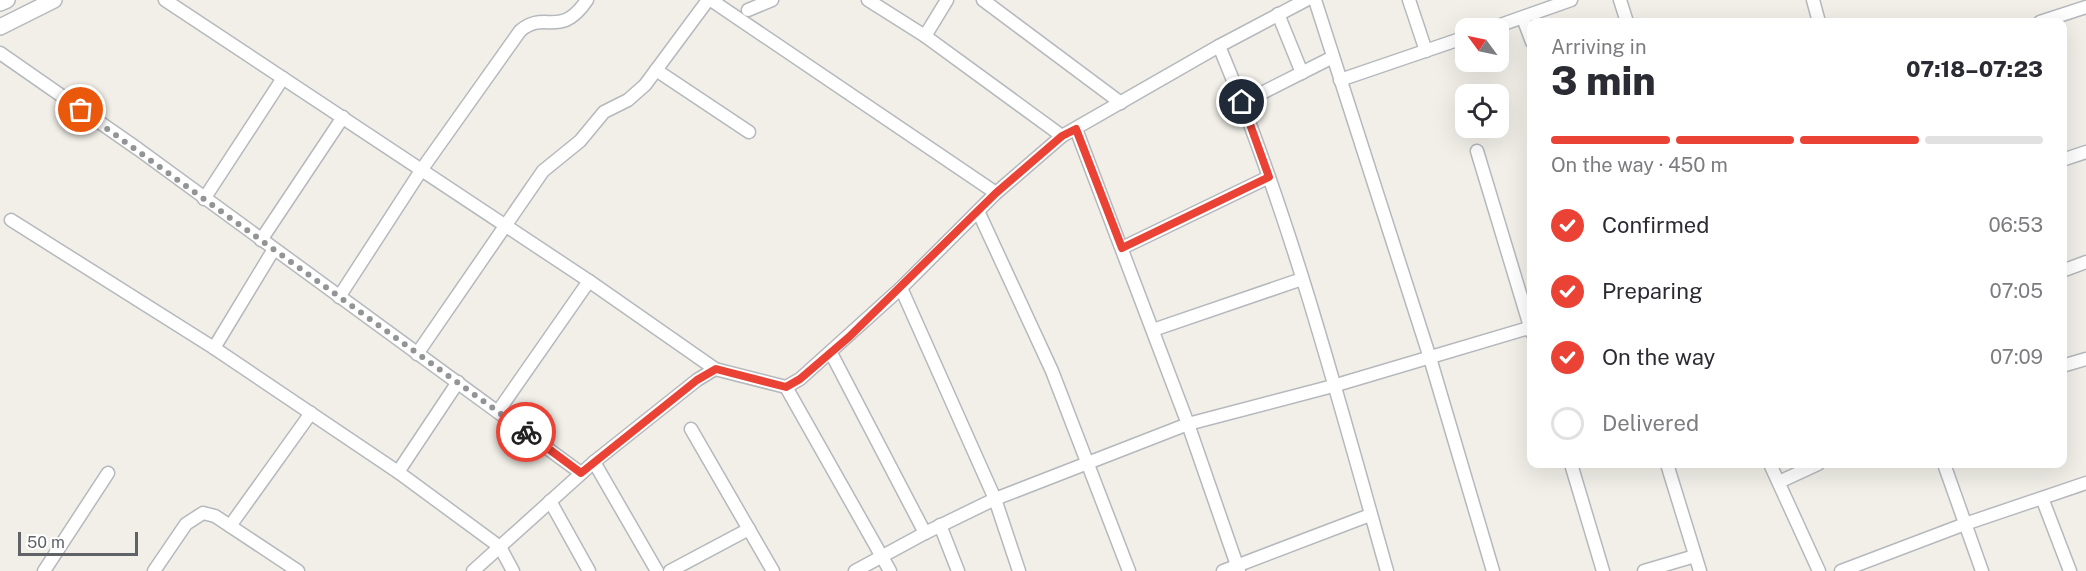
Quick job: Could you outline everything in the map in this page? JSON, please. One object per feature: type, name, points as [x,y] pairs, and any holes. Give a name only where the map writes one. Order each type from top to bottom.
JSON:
[{"type":"street","points":[[0,3],[7,0]]},
{"type":"street","points":[[0,27],[54,0]]},
{"type":"street","points":[[165,0],[506,225],[716,369],[786,387],[890,571]]},
{"type":"street","points":[[339,297],[422,169],[520,31],[534,23],[566,22],[574,17],[587,0]]},
{"type":"street","points":[[417,354],[548,165],[580,141],[604,112],[636,94],[710,0],[748,11],[996,193]]},
{"type":"street","points":[[748,11],[772,0]]},
{"type":"street","points":[[868,0],[925,36],[1062,136]]},
{"type":"street","points":[[925,36],[947,0]]},
{"type":"street","points":[[982,0],[1121,103]]},
{"type":"street","points":[[786,387],[831,353],[901,288],[996,193],[1062,136],[1219,46],[1306,0]]},
{"type":"street","points":[[1315,0],[1430,357],[1493,571]]},
{"type":"street","points":[[1409,0],[1426,51]]},
{"type":"street","points":[[1509,23],[1571,0]]},
{"type":"street","points":[[1620,0],[1626,18]]},
{"type":"street","points":[[1815,1],[1818,18]]},
{"type":"street","points":[[2052,18],[2086,7]]},
{"type":"street","points":[[1278,15],[1302,73]]},
{"type":"street","points":[[1523,18],[1527,29]]},
{"type":"street","points":[[1340,80],[1455,41]]},
{"type":"street","points":[[1219,46],[1269,177],[1302,279],[1388,571]]},
{"type":"street","points":[[0,53],[499,411],[581,473]]},
{"type":"street","points":[[1242,102],[1333,57]]},
{"type":"street","points":[[656,70],[749,132]]},
{"type":"street","points":[[204,199],[284,78]]},
{"type":"street","points":[[261,240],[343,117]]},
{"type":"street","points":[[1076,129],[1188,424],[1238,568]]},
{"type":"street","points":[[1477,151],[1527,316]]},
{"type":"street","points":[[2067,158],[2086,152]]},
{"type":"street","points":[[1122,248],[1269,177]]},
{"type":"street","points":[[978,211],[1052,371],[1129,571]]},
{"type":"street","points":[[11,220],[214,348],[398,472],[500,547],[513,571]]},
{"type":"street","points":[[214,348],[274,249]]},
{"type":"street","points":[[2067,269],[2086,262]]},
{"type":"street","points":[[1153,330],[1302,279]]},
{"type":"street","points":[[499,411],[589,281]]},
{"type":"street","points":[[901,288],[995,499],[1019,571]]},
{"type":"street","points":[[855,571],[940,525],[995,499],[1188,424],[1333,386],[1527,330]]},
{"type":"street","points":[[831,353],[925,533]]},
{"type":"street","points":[[2067,365],[2086,359]]},
{"type":"street","points":[[473,571],[594,462],[697,380],[716,369]]},
{"type":"street","points":[[398,472],[458,382]]},
{"type":"street","points":[[230,526],[311,413]]},
{"type":"street","points":[[691,429],[773,571]]},
{"type":"street","points":[[594,462],[657,571]]},
{"type":"street","points":[[1572,468],[1603,571]]},
{"type":"street","points":[[1667,468],[1700,571]]},
{"type":"street","points":[[1772,468],[1819,571]]},
{"type":"street","points":[[1779,482],[1809,468]]},
{"type":"street","points":[[1945,468],[1982,571]]},
{"type":"street","points":[[44,571],[108,473]]},
{"type":"street","points":[[1841,571],[1965,524],[2086,483]]},
{"type":"street","points":[[2042,498],[2070,571]]},
{"type":"street","points":[[550,501],[589,571]]},
{"type":"street","points":[[154,571],[186,524],[203,513],[215,516],[298,571]]},
{"type":"street","points":[[1223,571],[1238,568],[1370,515]]},
{"type":"street","points":[[940,525],[958,571]]},
{"type":"street","points":[[670,571],[749,529]]},
{"type":"street","points":[[1644,571],[1695,556]]},
{"type":"way so far","points":[[81,110],[138,149],[526,432]]},
{"type":"route","points":[[526,432],[581,473],[697,380],[716,369],[786,387],[800,379],[849,337],[996,193],[1062,136],[1076,129],[1122,248],[1269,177],[1242,102]]}]
